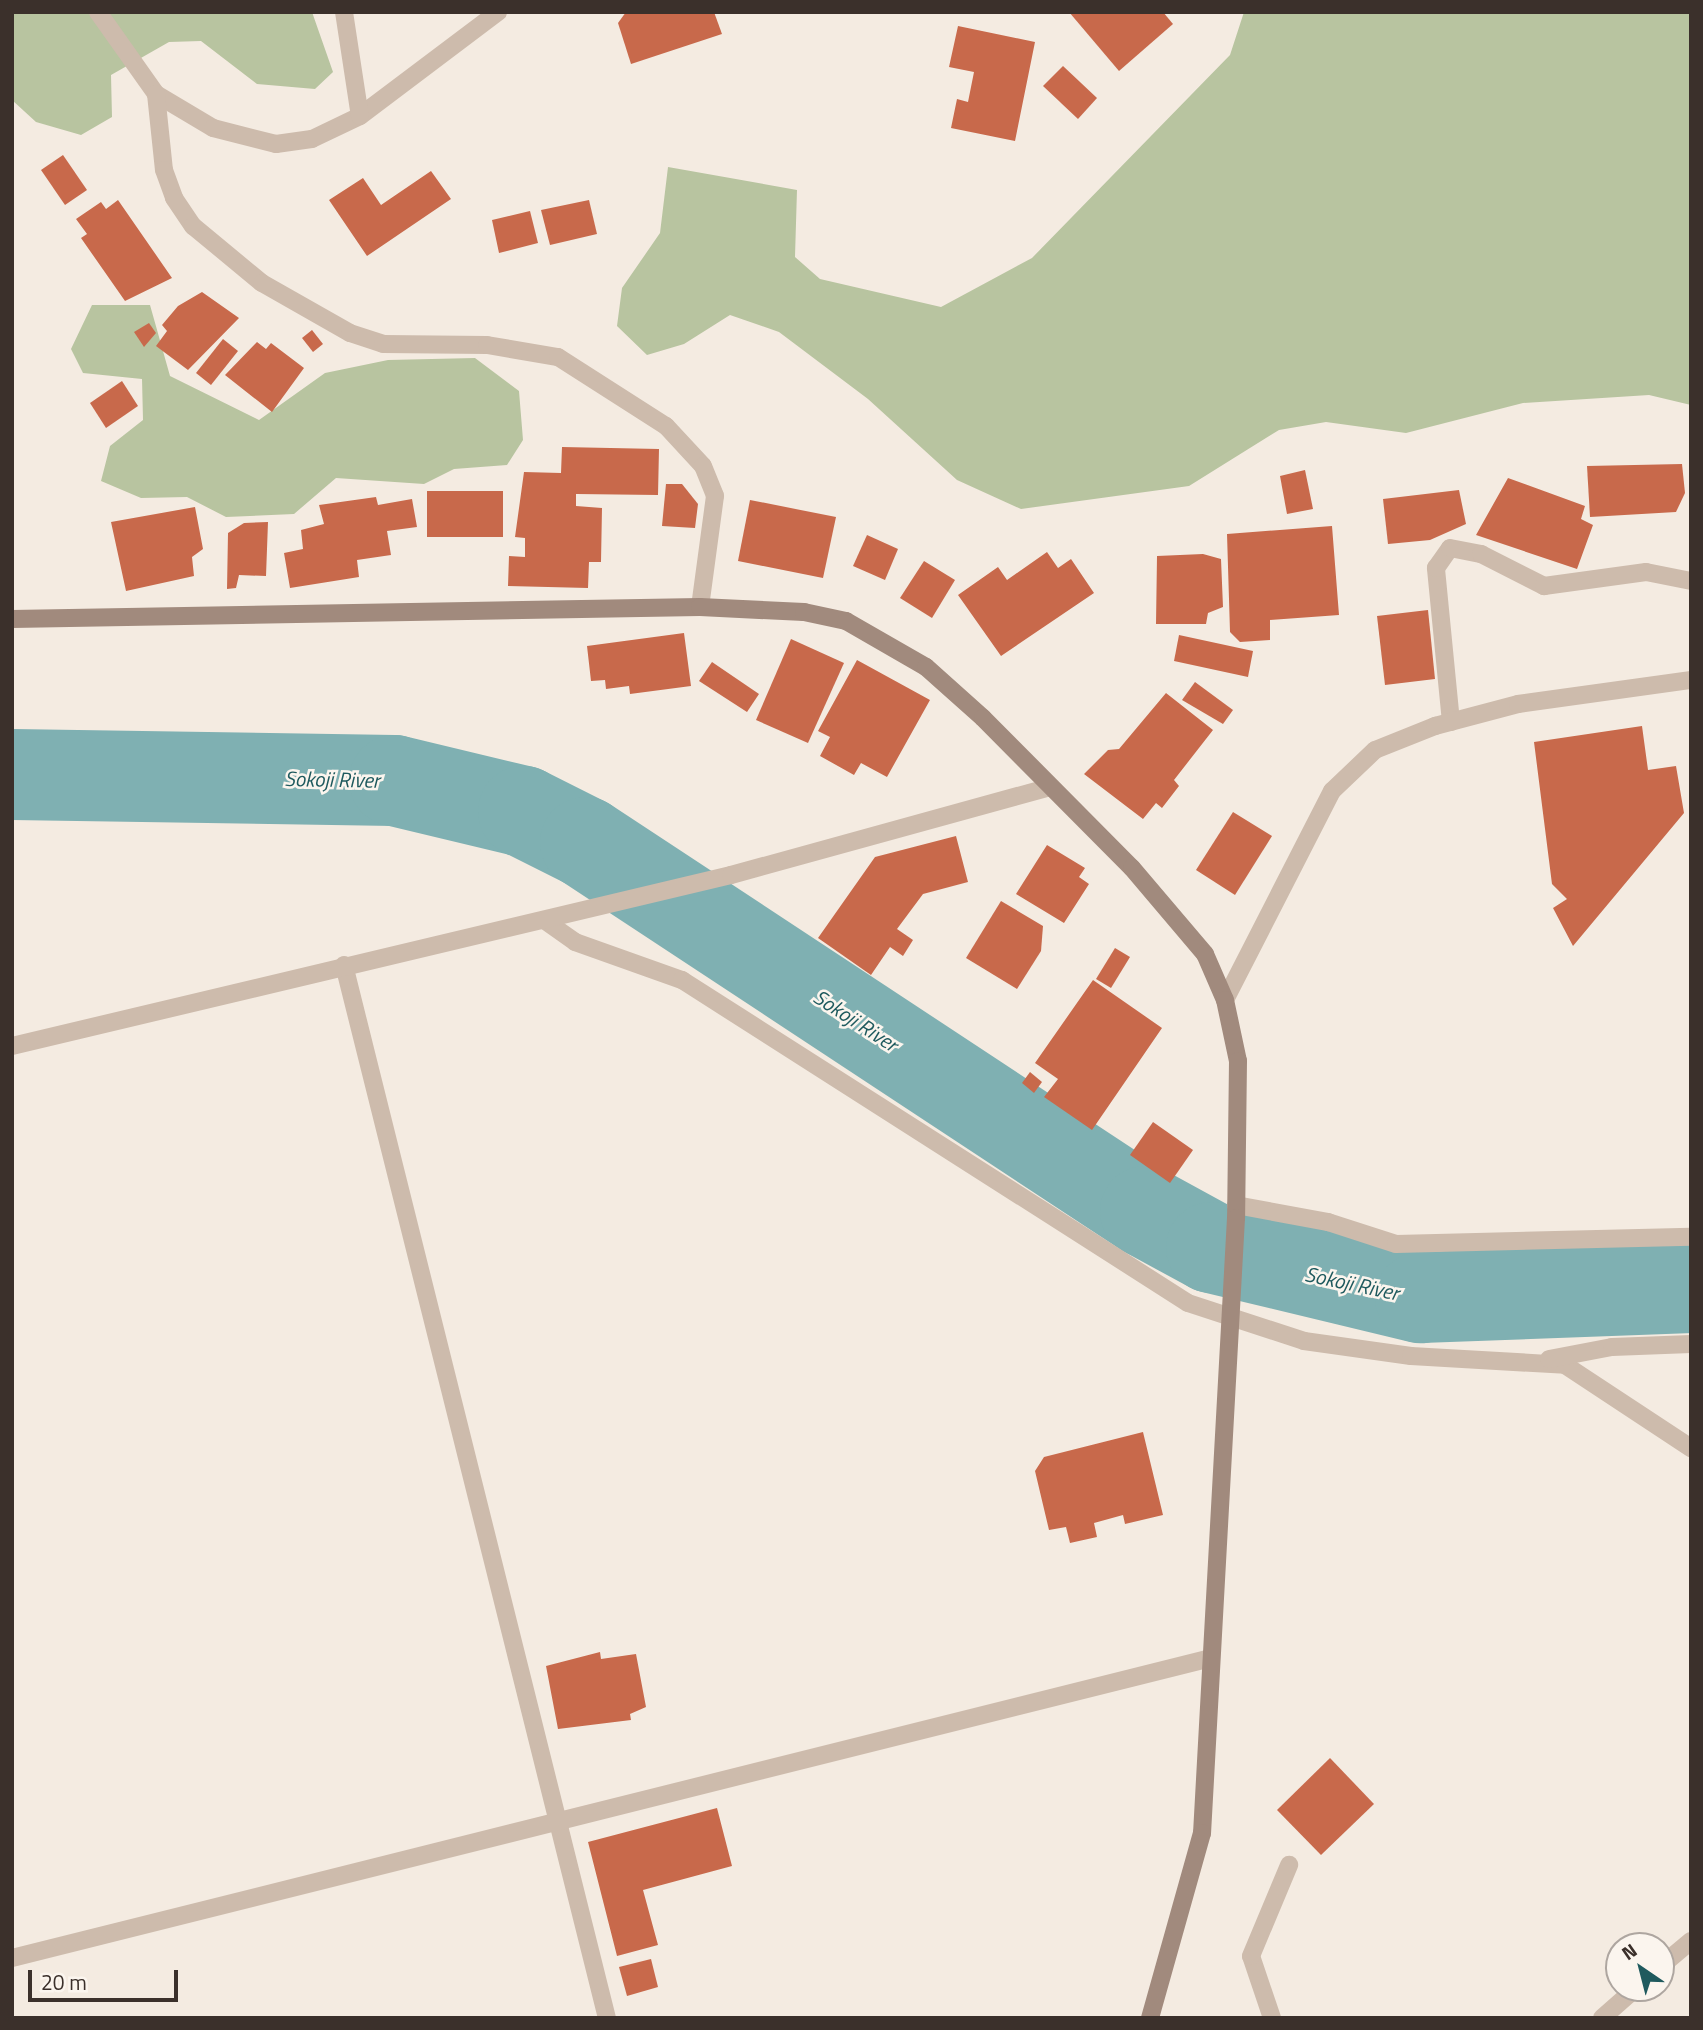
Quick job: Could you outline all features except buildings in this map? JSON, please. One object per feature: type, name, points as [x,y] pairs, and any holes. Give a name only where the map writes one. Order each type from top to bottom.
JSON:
[{"type":"street","points":[[98,12],[156,94],[214,128],[276,144],[312,139],[360,116],[498,12]]},
{"type":"street","points":[[344,12],[360,116]]},
{"type":"street","points":[[156,94],[164,170],[174,198],[193,226],[262,283],[350,333],[383,344],[488,345],[558,358],[666,426],[703,466],[715,496],[700,607]]},
{"type":"street","points":[[1451,722],[1436,568],[1450,548],[1462,547],[1545,586],[1646,572],[1691,582]]},
{"type":"street","points":[[12,619],[700,607],[804,612],[846,621],[884,640],[926,667],[1132,868],[1205,954],[1225,1000],[1238,1061],[1236,1212],[1228,1310],[1202,1833],[1150,2018]]},
{"type":"street","points":[[1225,1000],[1332,791],[1375,750],[1451,722],[1518,704],[1691,680]]},
{"type":"street","points":[[12,1046],[731,875],[1050,787]]},
{"type":"street","points":[[544,920],[575,942],[682,980],[1188,1303],[1228,1310],[1304,1340],[1411,1356],[1542,1360],[1612,1347],[1691,1344]]},
{"type":"street","points":[[344,965],[607,2018]]},
{"type":"street","points":[[1236,1212],[1328,1222],[1396,1244],[1691,1237]]},
{"type":"street","points":[[1542,1360],[1603,1384],[1691,1448]]},
{"type":"street","points":[[12,1958],[1210,1658]]},
{"type":"street","points":[[1272,2018],[1251,1956],[1289,1865]]},
{"type":"street","points":[[1675,1954],[1691,1941]]},
{"type":"street","points":[[1602,2018],[1620,2002]]},
{"type":"green space","points":[[12,12],[312,12],[333,72],[315,89],[257,84],[201,41],[169,42],[111,75],[112,117],[81,135],[36,122],[12,100]]},
{"type":"green space","points":[[1244,12],[1691,12],[1691,405],[1649,395],[1523,403],[1406,433],[1326,422],[1279,430],[1189,486],[1021,509],[957,480],[868,399],[779,332],[730,315],[684,344],[647,355],[617,326],[622,288],[660,233],[668,167],[797,190],[795,257],[820,279],[941,307],[1032,258],[1230,55]]},
{"type":"green space","points":[[92,305],[150,305],[170,376],[259,420],[325,373],[388,360],[475,358],[519,391],[523,440],[507,465],[454,469],[424,484],[336,478],[294,514],[226,517],[187,497],[141,498],[101,481],[110,446],[143,420],[142,379],[83,373],[71,349]]},
{"type":"waterway","name":"Sokoji River","points":[[12,774],[394,780],[523,811],[585,842],[1145,1211],[1211,1247],[1420,1297],[1691,1287]]}]
